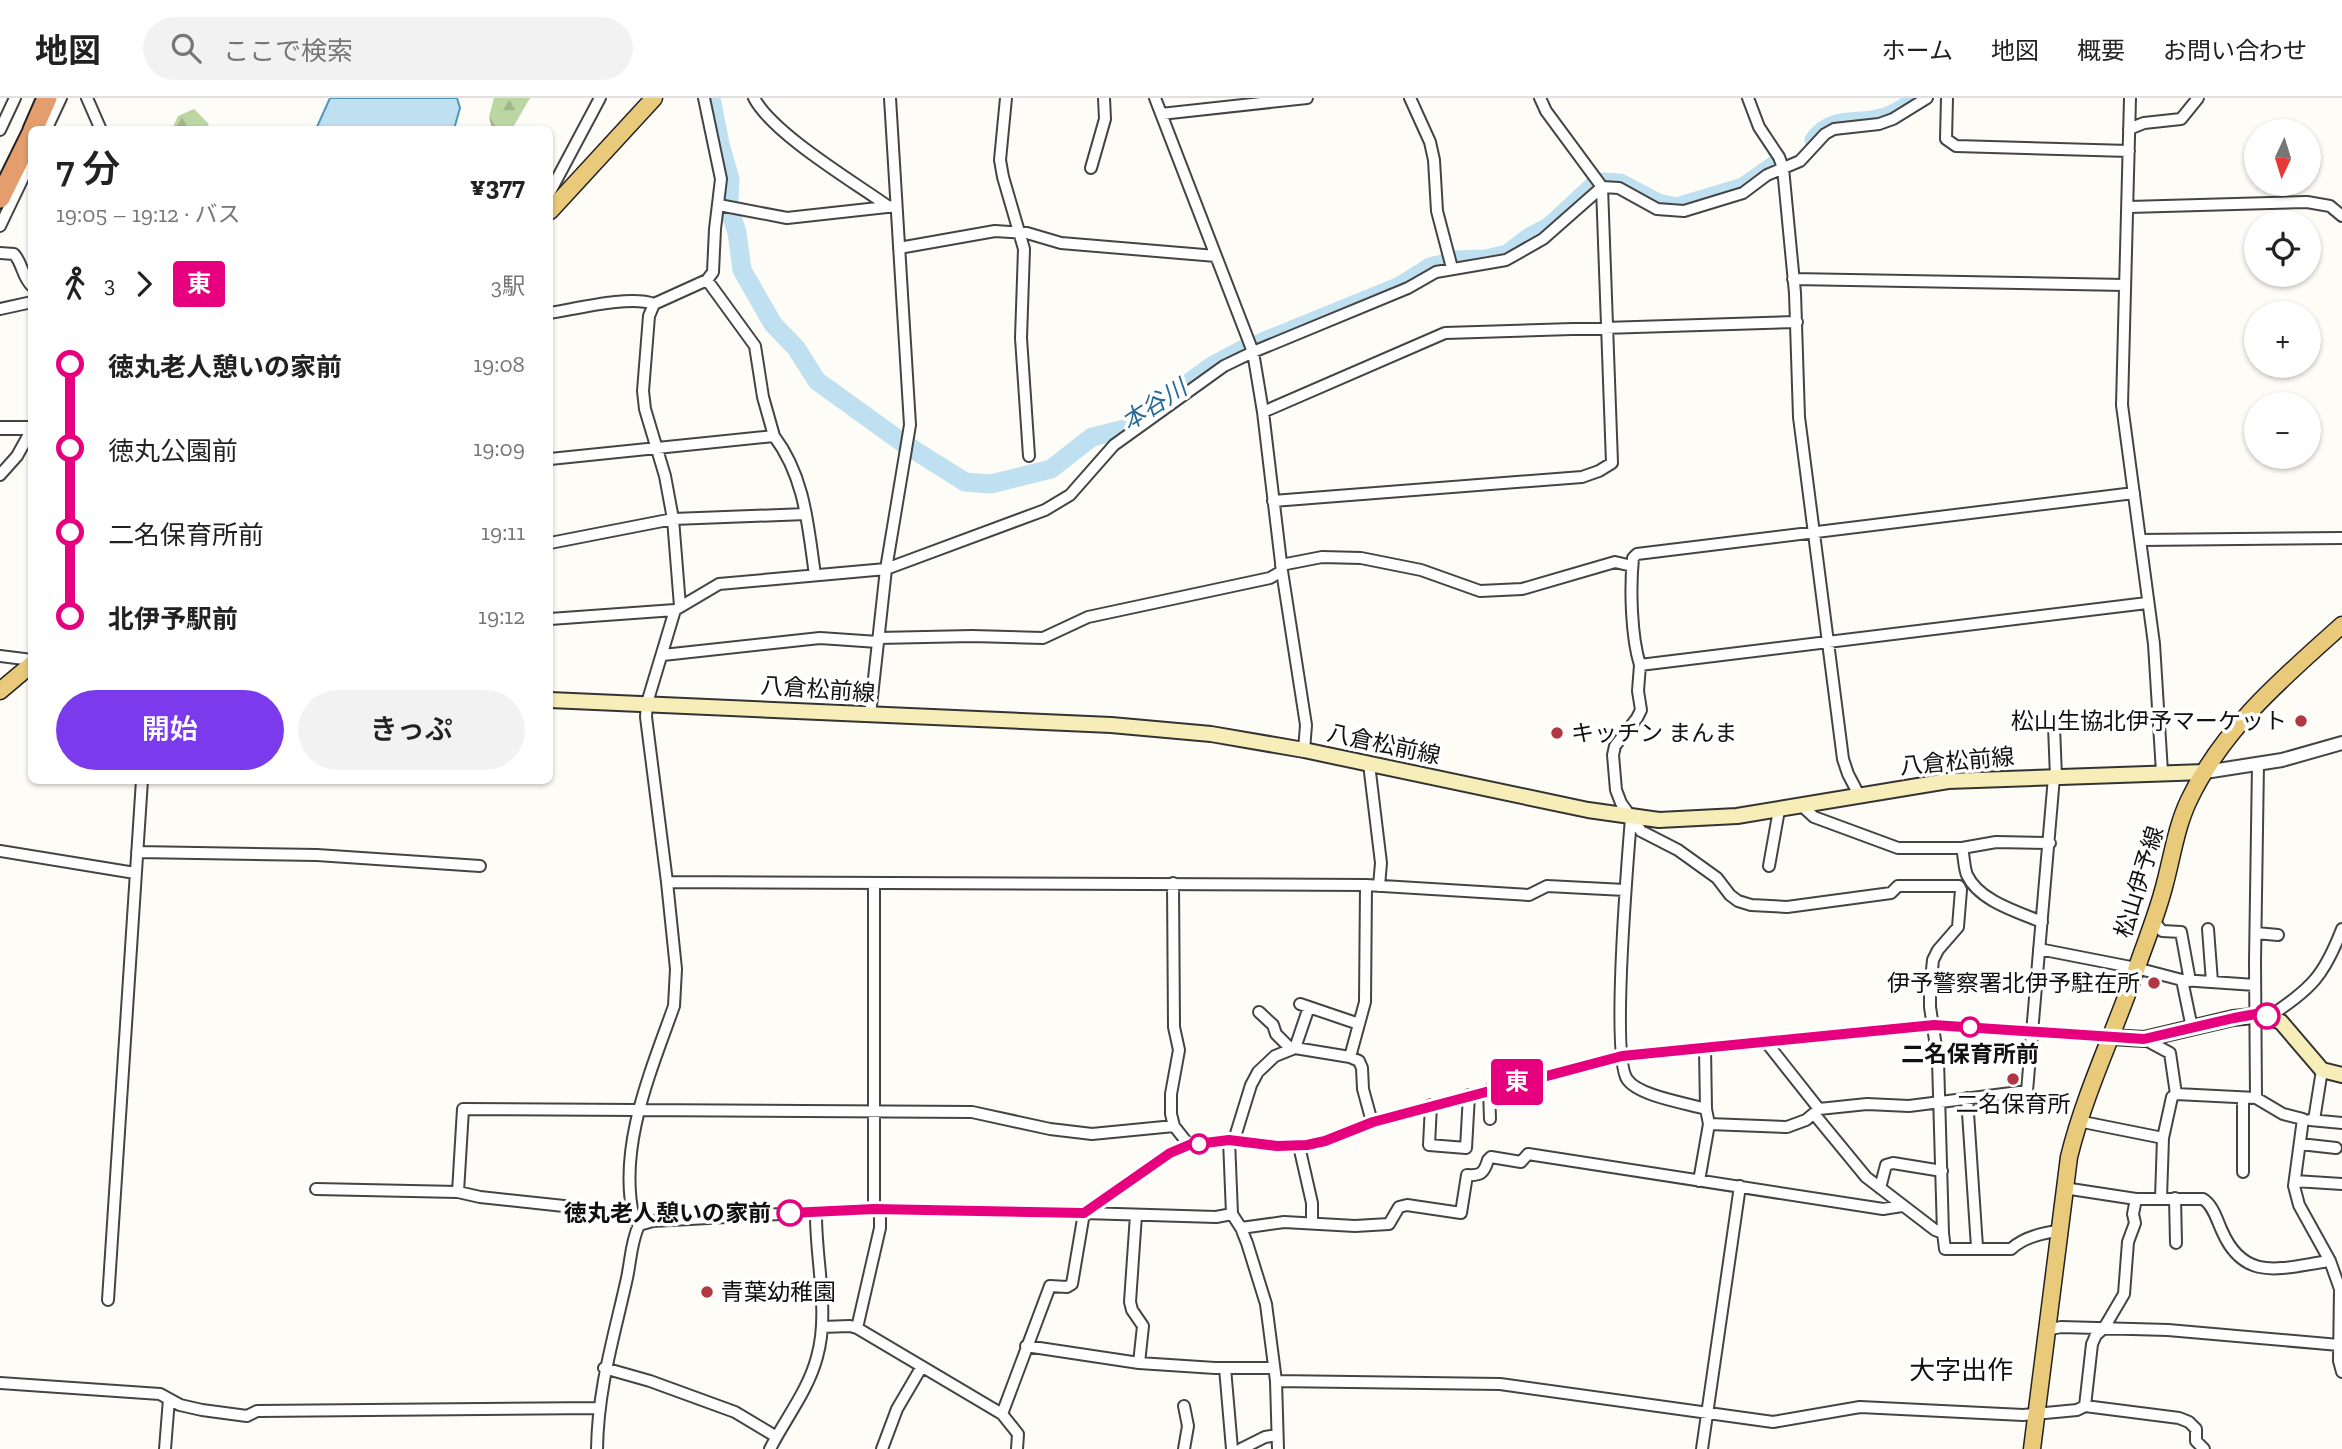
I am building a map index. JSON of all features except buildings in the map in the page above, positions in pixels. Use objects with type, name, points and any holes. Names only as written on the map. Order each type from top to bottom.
[{"type":"highway","points":[[35,126],[47,98]]},
{"type":"highway","points":[[3,202],[28,142]]},
{"type":"main road","points":[[553,208],[654,98]]},
{"type":"main road","name":"松山伊予線","points":[[2032,1449],[2064,1188],[2078,1121],[2151,925],[2188,801],[2233,732],[2269,690],[2342,625]]},
{"type":"main road","points":[[0,691],[28,666]]},
{"type":"main road","name":"八倉松前線","points":[[553,700],[1161,729],[1211,734],[1304,750],[1631,818],[1687,820],[1779,810],[1948,781],[2205,772]]},
{"type":"main road","points":[[2111,1037],[2144,1039],[2263,1016],[2281,1022],[2322,1070],[2342,1075]]},
{"type":"street","points":[[0,131],[15,98]]},
{"type":"street","points":[[48,126],[61,98]]},
{"type":"street","points":[[87,98],[99,126]]},
{"type":"street","points":[[553,186],[600,98]]},
{"type":"street","points":[[597,1449],[598,1408],[604,1368],[627,1276],[637,1222],[631,1199],[635,1128],[674,1006],[676,987],[667,882],[646,717],[647,703],[678,608],[673,519],[645,409],[643,391],[649,316],[654,304],[707,280],[713,272],[721,179],[704,98]]},
{"type":"street","points":[[754,98],[783,131],[893,206]]},
{"type":"street","points":[[870,715],[886,569],[910,425],[899,248],[893,206],[890,98]]},
{"type":"street","points":[[1006,98],[1000,160],[1024,248],[1021,338],[1030,456]]},
{"type":"street","points":[[1091,168],[1105,119],[1104,98]]},
{"type":"street","points":[[1155,98],[1253,352],[1263,412],[1281,568],[1306,725],[1304,750]]},
{"type":"street","points":[[1161,114],[1259,101],[1307,98]]},
{"type":"street","points":[[1410,98],[1430,142],[1434,160],[1437,211],[1452,268]]},
{"type":"street","points":[[1273,500],[1583,477],[1612,463],[1602,187],[1553,122],[1540,98]]},
{"type":"street","points":[[1748,98],[1759,127],[1779,157],[1783,168],[1797,321],[1799,417],[1843,759],[1859,795]]},
{"type":"street","points":[[553,619],[678,608],[719,584],[886,569],[1058,504],[1070,495],[1114,445],[1214,373],[1253,352],[1408,288],[1436,272],[1495,263],[1520,253],[1543,239],[1602,187],[1619,188],[1657,209],[1684,211],[1743,193],[1767,175],[1800,161],[1825,134],[1834,129],[1880,124],[1927,98]]},
{"type":"street","points":[[1947,98],[1946,139],[1956,146],[2129,151]]},
{"type":"street","points":[[2130,98],[2122,405],[2158,691],[2162,772]]},
{"type":"street","points":[[2129,129],[2144,123],[2181,119],[2198,98]]},
{"type":"street","points":[[0,226],[3,202],[28,165]]},
{"type":"street","points":[[2129,207],[2307,202],[2330,206],[2342,216]]},
{"type":"street","points":[[719,205],[788,218],[893,206]]},
{"type":"street","points":[[899,248],[995,231],[1018,232],[1061,243],[1216,256]]},
{"type":"street","points":[[0,253],[14,254],[20,261],[28,281]]},
{"type":"street","points":[[1793,279],[2125,285]]},
{"type":"street","points":[[707,280],[755,346],[763,397],[774,436],[793,467],[806,514],[815,575]]},
{"type":"street","points":[[553,313],[630,301],[654,304]]},
{"type":"street","points":[[0,309],[28,303]]},
{"type":"street","points":[[1263,412],[1445,334],[1797,321]]},
{"type":"street","points":[[0,428],[28,428]]},
{"type":"street","points":[[0,475],[17,456],[28,435]]},
{"type":"street","points":[[553,458],[774,436]]},
{"type":"street","points":[[1959,886],[1898,886],[1892,893],[1787,907],[1751,905],[1730,895],[1717,878],[1678,850],[1641,831],[1621,803],[1616,790],[1613,755],[1615,746],[1641,710],[1640,665],[1634,641],[1633,558],[1637,554],[2134,493]]},
{"type":"street","points":[[553,541],[673,519],[806,514]]},
{"type":"street","points":[[2140,540],[2342,538]]},
{"type":"street","points":[[663,655],[820,638],[1043,638],[1088,617],[1270,578],[1281,568],[1322,557],[1361,558],[1421,570],[1480,591],[1522,589],[1615,562],[1632,566]]},
{"type":"street","points":[[1640,665],[2147,603]]},
{"type":"street","points":[[0,656],[28,661]]},
{"type":"street","points":[[1709,1124],[1787,1128],[1817,1112],[1867,1104],[1909,1106],[2027,1091],[2055,777],[2054,726]]},
{"type":"street","points":[[2205,772],[2292,758],[2342,743]]},
{"type":"street","points":[[1369,764],[1381,863],[1379,886]]},
{"type":"street","points":[[2256,1098],[2263,1016],[2255,985],[2258,764]]},
{"type":"street","points":[[108,1300],[142,784]]},
{"type":"street","points":[[1802,806],[1814,817],[1898,848],[1962,848],[1996,842],[2050,842]]},
{"type":"street","points":[[1769,866],[1779,810]]},
{"type":"street","points":[[1631,818],[1625,890],[1620,1044],[1627,1080],[1661,1097],[1706,1108]]},
{"type":"street","points":[[1962,848],[1966,874],[1987,896],[2042,922]]},
{"type":"street","points":[[0,851],[135,873]]},
{"type":"street","points":[[136,852],[317,855],[480,866]]},
{"type":"street","points":[[1966,874],[1959,886],[1958,927],[1933,960],[1930,989],[1938,1060],[1945,1249],[2011,1248],[2016,1243],[2040,1233],[2059,1231]]},
{"type":"street","points":[[667,882],[1366,885],[1529,895],[1547,886],[1625,890]]},
{"type":"street","points":[[1173,883],[1174,1027],[1179,1050],[1171,1094],[1174,1126],[1189,1145]]},
{"type":"street","points":[[857,1328],[880,1228],[873,1111],[874,884]]},
{"type":"street","points":[[1350,1057],[1365,1002],[1366,885]]},
{"type":"street","points":[[2151,925],[2158,926],[2162,931],[2182,932],[2192,1028]]},
{"type":"street","points":[[2208,929],[2212,982]]},
{"type":"street","points":[[2263,1016],[2310,986],[2329,963],[2342,929]]},
{"type":"street","points":[[2256,933],[2278,934]]},
{"type":"street","points":[[2039,949],[2186,980],[2255,985]]},
{"type":"street","points":[[1293,1049],[1304,1005],[1359,1024]]},
{"type":"street","points":[[1259,1012],[1273,1025],[1276,1034],[1293,1049]]},
{"type":"street","points":[[1002,1414],[1050,1286],[1067,1287],[1072,1284],[1084,1213],[1170,1153],[1189,1145],[1231,1140],[1299,1146],[1325,1141],[1373,1122],[1431,1105],[1622,1056],[1934,1025],[2111,1037]]},
{"type":"street","points":[[2144,1039],[2170,1052],[2176,1094]]},
{"type":"street","points":[[1766,1042],[1866,1177],[1902,1206],[1943,1233]]},
{"type":"street","points":[[1699,1181],[1709,1124],[1706,1108],[1705,1048]]},
{"type":"street","points":[[1278,1449],[1276,1381],[1266,1304],[1241,1228],[1232,1214],[1231,1140],[1258,1072],[1275,1056],[1293,1049],[1350,1057],[1359,1061],[1363,1089],[1373,1122]]},
{"type":"street","points":[[2322,1070],[2300,1144],[2294,1181],[2299,1205],[2330,1261],[2340,1289],[2339,1361],[2342,1372]]},
{"type":"street","points":[[1489,1090],[1490,1119]]},
{"type":"street","points":[[2161,1198],[2163,1138],[2172,1097],[2176,1094],[2256,1098],[2283,1114],[2342,1123]]},
{"type":"street","points":[[1431,1105],[1429,1145],[1466,1148],[1469,1095]]},
{"type":"street","points":[[1967,1098],[1977,1247]]},
{"type":"street","points":[[2243,1098],[2243,1172]]},
{"type":"street","points":[[458,1192],[463,1109],[972,1112],[1050,1129],[1093,1134],[1174,1126]]},
{"type":"street","points":[[2078,1121],[2163,1138]]},
{"type":"street","points":[[2300,1144],[2336,1148]]},
{"type":"street","points":[[1299,1146],[1312,1203],[1312,1223]]},
{"type":"street","points":[[2230,1152],[2243,1151]]},
{"type":"street","points":[[1241,1228],[1284,1222],[1355,1226],[1389,1224],[1398,1207],[1407,1205],[1461,1213],[1467,1175],[1480,1175],[1485,1171],[1491,1157],[1521,1162],[1528,1154],[1884,1209],[1902,1206]]},
{"type":"street","points":[[1880,1188],[1886,1166],[1893,1163],[1900,1162],[1919,1169],[1942,1171]]},
{"type":"street","points":[[2294,1181],[2342,1184]]},
{"type":"street","points":[[1702,1449],[1740,1186]]},
{"type":"street","points":[[2064,1188],[2136,1199],[2203,1199],[2208,1202],[2235,1255],[2253,1267],[2269,1269],[2330,1261]]},
{"type":"street","points":[[316,1189],[458,1192],[564,1206],[637,1222],[877,1209],[1216,1217],[1232,1214]]},
{"type":"street","points":[[2175,1198],[2176,1243]]},
{"type":"street","points":[[2085,1405],[2092,1343],[2124,1294],[2136,1199]]},
{"type":"street","points":[[770,1449],[775,1436],[805,1388],[817,1360],[822,1327],[816,1211]]},
{"type":"street","points":[[1136,1215],[1130,1302],[1143,1326],[1139,1363]]},
{"type":"street","points":[[822,1327],[857,1328],[1002,1414],[1018,1434],[1017,1449]]},
{"type":"street","points":[[2046,1330],[2061,1327],[2168,1330],[2339,1345]]},
{"type":"street","points":[[1026,1346],[1139,1363],[1274,1368]]},
{"type":"street","points":[[604,1368],[650,1381],[735,1412],[775,1436]]},
{"type":"street","points":[[882,1449],[897,1409],[921,1368]]},
{"type":"street","points":[[1225,1368],[1232,1449]]},
{"type":"street","points":[[1276,1381],[1500,1384],[1773,1422],[1860,1407],[2022,1415],[2077,1410],[2085,1405],[2179,1418],[2196,1429],[2199,1441]]},
{"type":"street","points":[[0,1383],[160,1394],[180,1405],[195,1409],[247,1416],[257,1410],[598,1408]]},
{"type":"street","points":[[166,1449],[169,1399]]},
{"type":"street","points":[[1184,1406],[1188,1426],[1184,1449]]},
{"type":"street","points":[[1241,1449],[1265,1437],[1277,1435]]},
{"type":"green space","points":[[494,98],[530,98],[514,126],[491,126],[489,117]]},
{"type":"green space","points":[[194,109],[208,126],[173,126],[178,116]]},
{"type":"water","points":[[330,98],[457,98],[460,108],[455,126],[317,126]]},
{"type":"waterway","name":"本谷川","points":[[711,98],[730,179],[729,201]]},
{"type":"waterway","name":"本谷川","points":[[1814,140],[1827,128],[1842,123],[1882,118],[1913,101]]},
{"type":"waterway","name":"本谷川","points":[[1604,182],[1620,183],[1658,203],[1676,207],[1743,187],[1776,164]]},
{"type":"waterway","name":"本谷川","points":[[1456,260],[1486,259],[1507,254],[1550,226],[1593,186]]},
{"type":"waterway","name":"本谷川","points":[[730,212],[737,232],[742,270],[773,324],[796,348],[817,381],[903,443]]},
{"type":"waterway","name":"本谷川","points":[[1260,343],[1400,286],[1430,267],[1446,263]]},
{"type":"waterway","name":"本谷川","points":[[911,448],[965,482],[991,484],[1051,469],[1092,437],[1125,429],[1212,366],[1244,349]]},
{"type":"bus line","name":"東","points":[[790,1213],[874,1209],[1084,1213],[1170,1153],[1189,1145],[1229,1140],[1277,1146],[1307,1145],[1431,1105],[1622,1056],[1934,1025],[2144,1039],[2234,1018],[2256,1014],[2267,1016]]},
{"type":"place","name":"松山生協北伊予マーケット","points":[[2301,721]]},
{"type":"place","name":"キッチン まんま","points":[[1557,733]]},
{"type":"place","name":"伊予警察署北伊予駐在所","points":[[2154,983]]},
{"type":"place","name":"二名保育所前","points":[[1970,1027]]},
{"type":"place","name":"二名保育所","points":[[2013,1079]]},
{"type":"place","name":"徳丸老人憩いの家前","points":[[790,1213]]},
{"type":"place","name":"青葉幼稚園","points":[[707,1292]]},
{"type":"district","name":"大字出作","points":[[1961,1370]]}]
